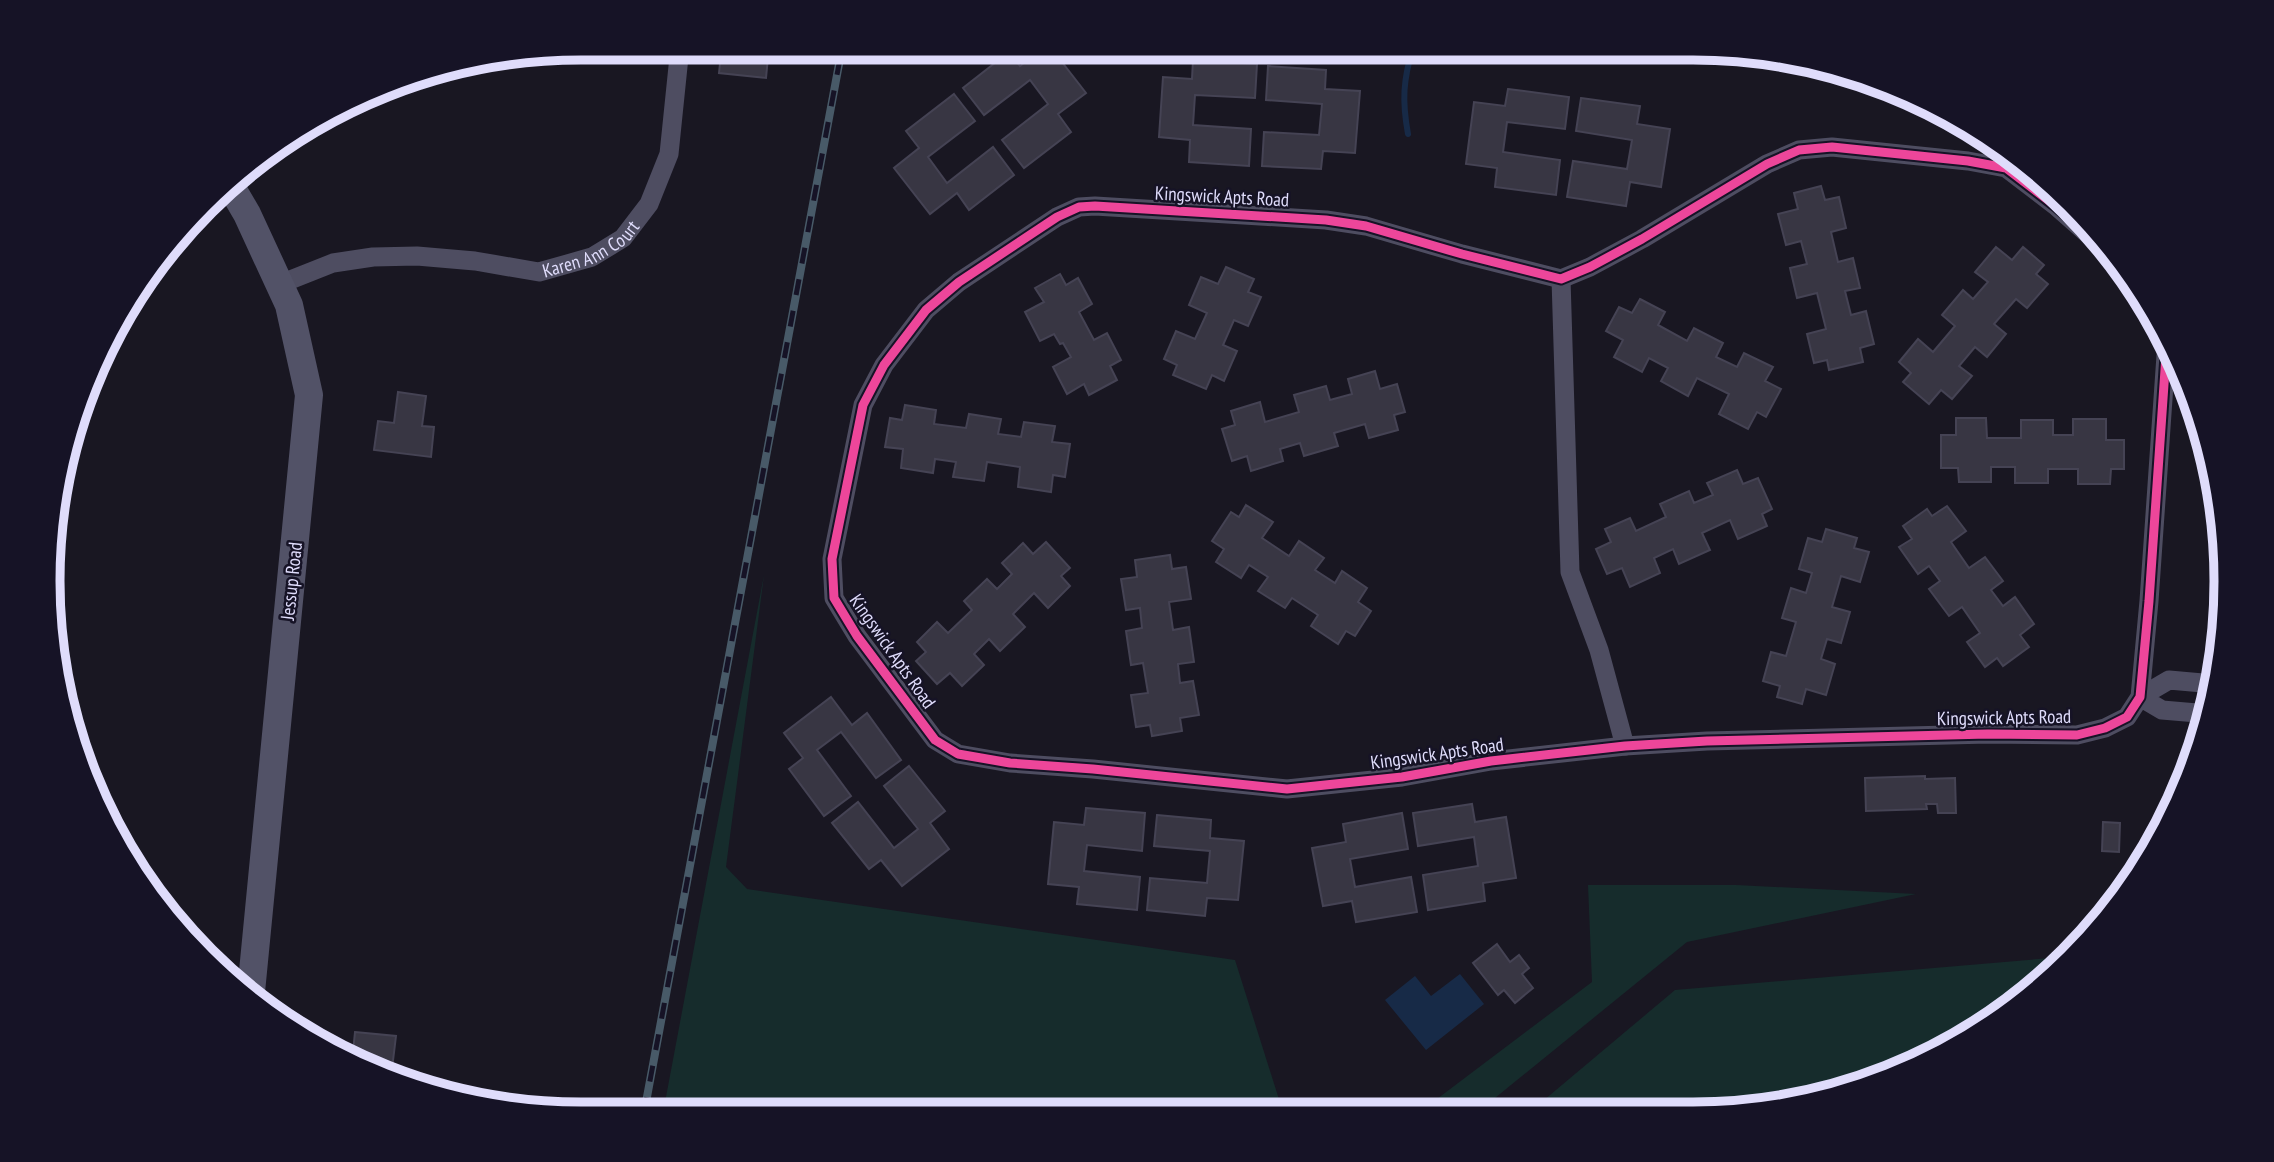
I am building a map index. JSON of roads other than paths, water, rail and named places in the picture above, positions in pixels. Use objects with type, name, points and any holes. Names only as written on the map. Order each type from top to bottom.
[{"type":"street","name":"Karen Ann Court","points":[[280,284],[333,262],[373,257],[475,261],[540,272],[592,257],[623,238],[649,204],[669,154],[679,60]]},
{"type":"street","points":[[1625,746],[1599,650],[1570,572],[1561,279],[1642,239],[1767,164],[1799,150],[1832,147],[1968,161],[2006,169],[2055,205]]},
{"type":"street","name":"Jessup Road","points":[[234,192],[289,304],[309,395],[252,985]]},
{"type":"street","name":"Kingswick Apts Road","points":[[1561,279],[1366,226],[1326,220],[1095,206],[1079,208],[1057,217],[959,282],[926,310],[884,366],[863,405],[832,559],[834,597],[857,636],[935,740],[958,754],[1010,763],[1287,789],[1402,777],[1491,761],[1625,746],[1707,741],[2077,734],[2105,728],[2127,716],[2140,697],[2169,680],[2204,683]]},
{"type":"street","points":[[2166,360],[2150,601],[2140,697],[2162,710],[2198,713]]},
{"type":"water","points":[[1460,974],[1484,1004],[1426,1050],[1385,1000],[1415,976],[1431,996]]},
{"type":"waterway","points":[[1408,134],[1404,91],[1410,60]]},
{"type":"railway","points":[[646,1102],[840,60]]}]
